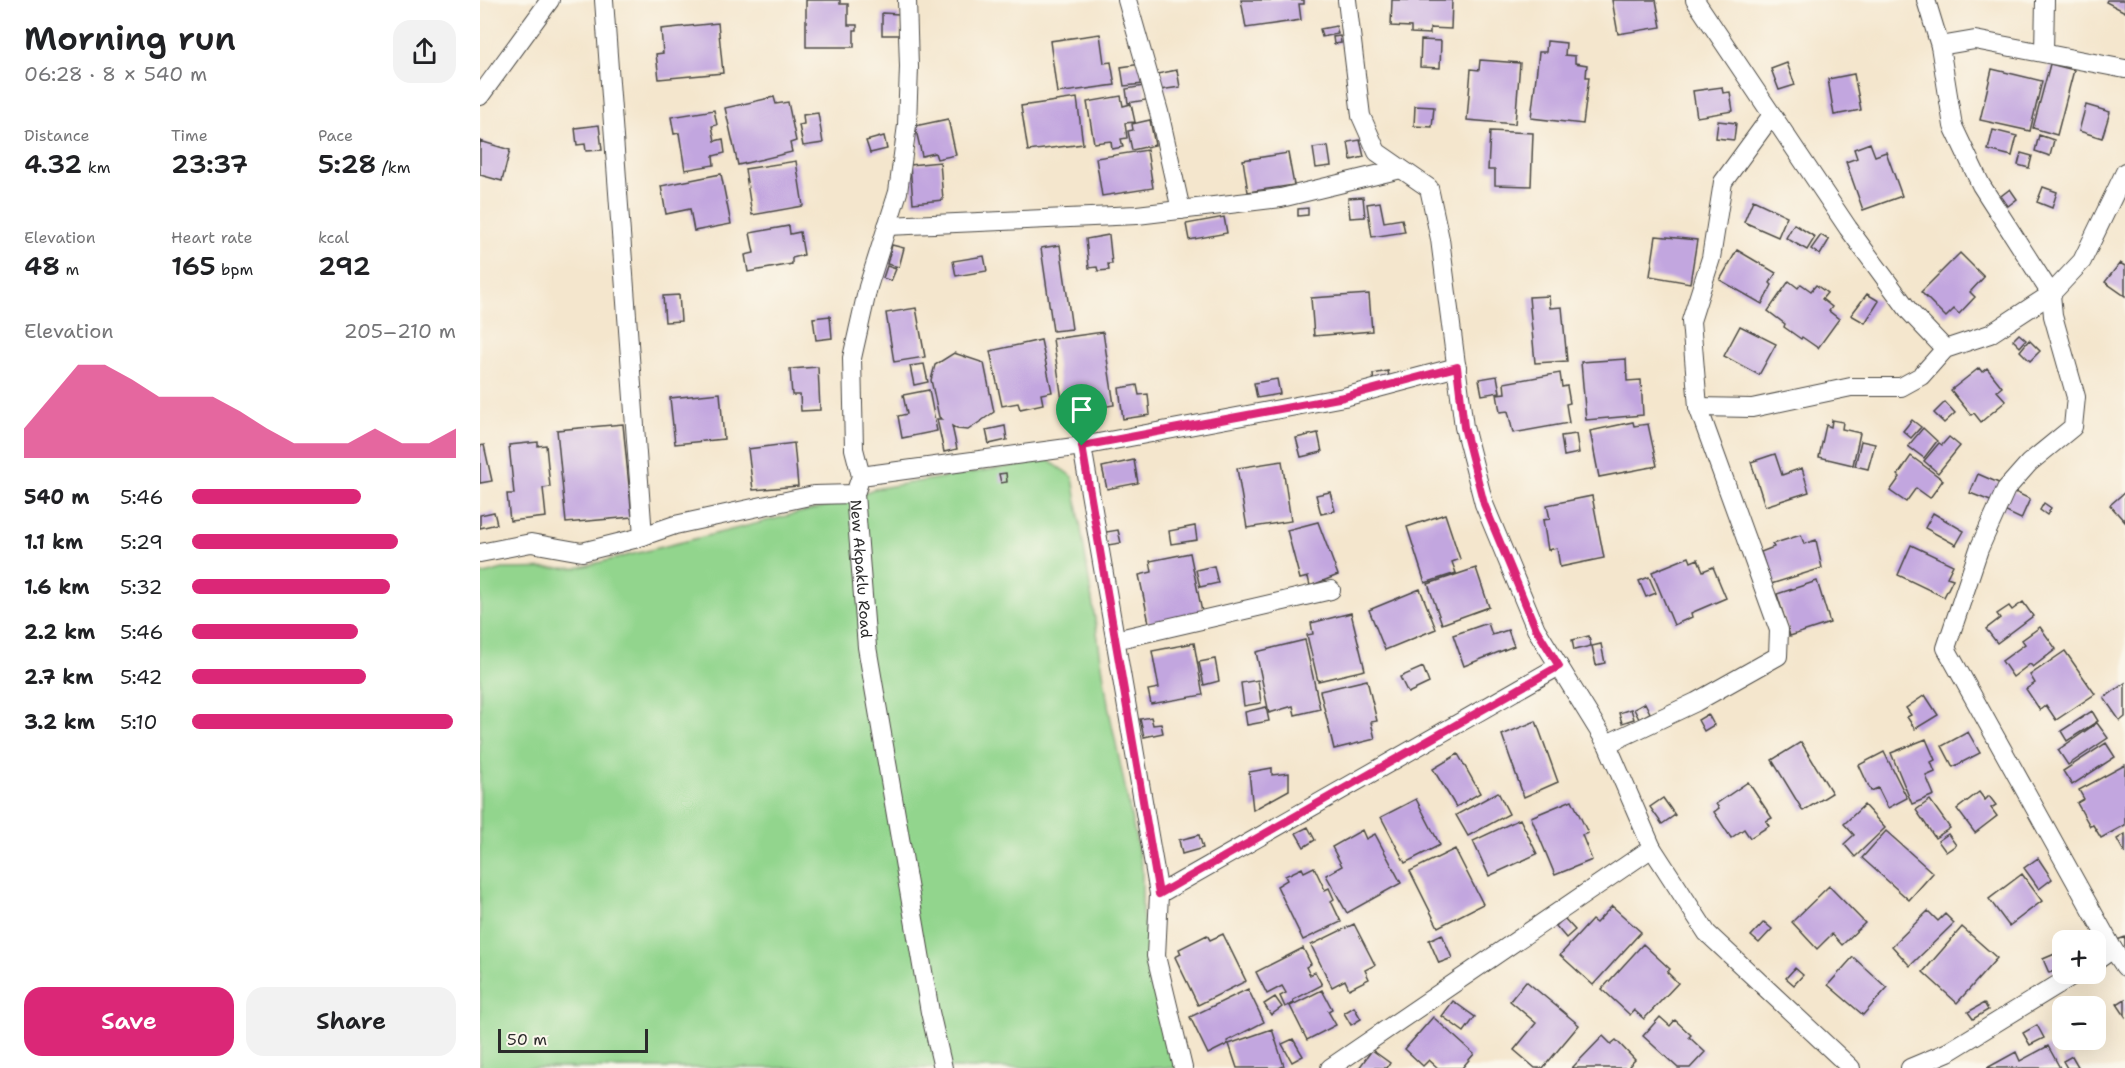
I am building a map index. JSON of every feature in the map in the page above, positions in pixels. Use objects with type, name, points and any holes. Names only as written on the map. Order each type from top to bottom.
[{"type":"street","points":[[482,90],[550,0]]},
{"type":"street","points":[[604,0],[643,536]]},
{"type":"street","points":[[907,0],[909,67],[907,124],[898,192],[868,287],[852,358],[854,449],[861,476],[1082,446],[1344,397],[1457,367]]},
{"type":"street","points":[[1127,0],[1159,112],[1181,210]]},
{"type":"street","points":[[1347,0],[1361,116],[1377,152],[1430,188],[1440,239],[1464,427],[1484,504],[1536,629],[1607,744],[1652,848],[1707,933],[1851,1068]]},
{"type":"street","points":[[1695,0],[1848,228],[1909,312],[1945,349]]},
{"type":"street","points":[[1926,0],[1940,46],[1953,126],[1981,185],[2051,294],[2053,316],[2076,397],[2073,427],[2029,463],[2006,489],[1979,549],[1946,648],[2113,950],[2125,967]]},
{"type":"street","points":[[2044,52],[2045,0]]},
{"type":"street","points":[[1940,46],[1975,40],[2125,69]]},
{"type":"street","points":[[1607,744],[1696,702],[1778,656],[1779,630],[1698,406],[1691,321],[1712,258],[1723,182],[1772,115]]},
{"type":"street","points":[[887,225],[1137,215],[1281,198],[1401,169]]},
{"type":"street","points":[[1698,406],[1752,408],[1851,387],[1901,387],[1921,376],[1945,349],[1990,334],[2051,294],[2082,261],[2125,172]]},
{"type":"street","points":[[1082,446],[1159,894],[1156,956],[1183,1068]]},
{"type":"street","name":"New Akpaklu Road","points":[[861,476],[855,494],[867,647],[930,1012],[943,1068]]},
{"type":"street","points":[[480,552],[531,543],[582,552],[675,525],[814,495],[855,494]]},
{"type":"street","points":[[1115,640],[1331,590]]},
{"type":"street","points":[[1159,894],[1559,666]]},
{"type":"street","points":[[1330,1068],[1652,848]]},
{"type":"street","points":[[2106,955],[2113,950]]},
{"type":"street","points":[[1910,1068],[1952,1060],[2060,984]]},
{"type":"green space","points":[[1048,460],[1073,477],[1109,710],[1142,869],[1142,914],[1177,1068],[480,1068],[480,575],[503,569],[577,568],[827,506],[874,489]]},
{"type":"building","points":[[806,0],[840,0],[840,4],[848,4],[848,25],[857,25],[857,30],[854,30],[854,47],[806,47]]},
{"type":"building","points":[[1241,0],[1304,0],[1304,4],[1299,4],[1301,20],[1246,28]]},
{"type":"building","points":[[1392,0],[1452,0],[1451,29],[1430,28],[1430,34],[1411,33],[1411,27],[1391,26]]},
{"type":"building","points":[[1612,0],[1656,0],[1661,27],[1618,34]]},
{"type":"building","points":[[2107,0],[2125,0],[2125,12],[2106,2]]},
{"type":"building","points":[[882,13],[899,14],[899,35],[882,35]]},
{"type":"building","points":[[718,23],[723,73],[659,79],[656,54],[663,53],[661,29]]},
{"type":"building","points":[[1336,26],[1338,34],[1322,37],[1320,29]]},
{"type":"building","points":[[1100,34],[1104,63],[1111,62],[1115,85],[1057,93],[1050,41]]},
{"type":"building","points":[[1340,36],[1341,43],[1334,44],[1333,37]]},
{"type":"building","points":[[1421,40],[1441,41],[1440,68],[1420,67]]},
{"type":"building","points":[[1547,41],[1566,43],[1565,55],[1575,56],[1575,63],[1587,65],[1586,77],[1589,77],[1583,124],[1531,118],[1539,52],[1546,52]]},
{"type":"building","points":[[1480,60],[1520,63],[1515,124],[1467,120],[1471,69],[1479,70]]},
{"type":"building","points":[[1787,63],[1795,85],[1779,90],[1771,69]]},
{"type":"building","points":[[1141,64],[1144,84],[1124,86],[1121,67]]},
{"type":"building","points":[[2050,64],[2074,70],[2057,135],[2033,128]]},
{"type":"building","points":[[1992,69],[2042,81],[2030,131],[1980,120]]},
{"type":"building","points":[[1177,70],[1180,87],[1160,90],[1157,74]]},
{"type":"building","points":[[1854,74],[1861,110],[1834,115],[1828,79]]},
{"type":"building","points":[[1144,86],[1146,100],[1128,103],[1126,89]]},
{"type":"building","points":[[1722,87],[1723,93],[1730,92],[1733,111],[1697,117],[1693,91]]},
{"type":"building","points":[[1121,96],[1123,106],[1131,104],[1135,122],[1125,123],[1127,138],[1121,139],[1123,147],[1112,149],[1111,141],[1094,143],[1087,102]]},
{"type":"building","points":[[774,97],[776,104],[788,102],[796,141],[790,143],[792,152],[738,165],[725,108]]},
{"type":"building","points":[[1077,98],[1083,144],[1028,151],[1021,106]]},
{"type":"building","points":[[2086,105],[2110,112],[2102,138],[2079,131]]},
{"type":"building","points":[[1415,106],[1434,107],[1432,127],[1414,126]]},
{"type":"building","points":[[714,110],[717,125],[712,126],[715,141],[723,139],[725,153],[713,156],[714,165],[685,170],[679,133],[674,134],[671,117]]},
{"type":"building","points":[[818,113],[823,143],[803,146],[799,125],[804,124],[803,115]]},
{"type":"building","points":[[948,119],[956,155],[937,159],[935,153],[922,156],[915,126]]},
{"type":"building","points":[[1150,120],[1155,145],[1132,150],[1128,131],[1133,130],[1132,124]]},
{"type":"building","points":[[1718,121],[1736,123],[1734,140],[1716,138]]},
{"type":"building","points":[[599,125],[602,150],[586,151],[585,144],[577,145],[575,128]]},
{"type":"building","points":[[1993,130],[2017,136],[2012,156],[1988,150]]},
{"type":"building","points":[[1490,131],[1533,133],[1531,186],[1495,185],[1495,170],[1488,170]]},
{"type":"building","points":[[2039,135],[2054,140],[2050,156],[2035,151]]},
{"type":"building","points":[[884,136],[887,149],[870,153],[866,141]]},
{"type":"building","points":[[1360,140],[1364,157],[1351,160],[1348,142]]},
{"type":"building","points":[[480,141],[510,150],[502,181],[480,175]]},
{"type":"building","points":[[1870,143],[1875,156],[1886,152],[1902,196],[1863,210],[1846,162],[1857,158],[1854,149]]},
{"type":"building","points":[[1328,146],[1331,166],[1316,168],[1313,148]]},
{"type":"building","points":[[1147,150],[1153,188],[1102,196],[1096,158]]},
{"type":"building","points":[[1288,153],[1294,185],[1248,192],[1243,160]]},
{"type":"building","points":[[2021,153],[2032,156],[2029,168],[2018,165]]},
{"type":"building","points":[[796,161],[803,206],[752,215],[745,169]]},
{"type":"building","points":[[940,162],[943,200],[913,203],[910,165]]},
{"type":"building","points":[[721,174],[731,224],[694,231],[690,209],[666,214],[661,186]]},
{"type":"building","points":[[2043,187],[2057,192],[2052,208],[2037,202]]},
{"type":"building","points":[[2010,189],[2017,199],[2008,206],[2001,196]]},
{"type":"building","points":[[1363,197],[1365,217],[1350,218],[1348,198]]},
{"type":"building","points":[[1753,200],[1787,216],[1778,237],[1744,222]]},
{"type":"building","points":[[1380,202],[1384,222],[1402,219],[1405,232],[1372,237],[1367,204]]},
{"type":"building","points":[[1308,208],[1308,215],[1298,216],[1298,209]]},
{"type":"building","points":[[1224,217],[1227,233],[1189,240],[1186,224]]},
{"type":"building","points":[[1794,224],[1815,237],[1807,250],[1786,238]]},
{"type":"building","points":[[789,226],[790,234],[800,232],[804,255],[792,258],[792,264],[748,272],[745,255],[754,253],[750,233]]},
{"type":"building","points":[[1109,235],[1112,264],[1108,264],[1109,270],[1098,271],[1097,267],[1089,268],[1086,239]]},
{"type":"building","points":[[1821,235],[1829,240],[1820,255],[1811,249]]},
{"type":"building","points":[[1656,236],[1697,240],[1690,283],[1650,276]]},
{"type":"building","points":[[892,245],[904,248],[899,267],[887,264]]},
{"type":"building","points":[[1060,245],[1072,329],[1053,331],[1041,248]]},
{"type":"building","points":[[1737,250],[1776,273],[1762,304],[1720,280]]},
{"type":"building","points":[[1960,253],[1984,277],[1970,292],[1975,297],[1959,314],[1954,309],[1946,317],[1921,292]]},
{"type":"building","points":[[984,256],[987,271],[956,276],[953,261]]},
{"type":"building","points":[[2120,263],[2125,266],[2125,296],[2105,282]]},
{"type":"building","points":[[887,266],[896,269],[891,281],[883,278]]},
{"type":"building","points":[[1789,281],[1798,288],[1801,284],[1811,291],[1816,285],[1827,293],[1822,299],[1832,307],[1829,311],[1839,319],[1818,348],[1784,327],[1785,324],[1768,311]]},
{"type":"building","points":[[1369,294],[1372,331],[1314,336],[1311,298]]},
{"type":"building","points":[[1867,294],[1879,301],[1865,323],[1851,315]]},
{"type":"building","points":[[679,295],[681,321],[665,322],[663,296]]},
{"type":"building","points":[[1549,296],[1550,308],[1562,307],[1567,361],[1535,363],[1529,297]]},
{"type":"building","points":[[916,308],[925,357],[894,362],[886,313]]},
{"type":"building","points":[[830,316],[832,338],[816,340],[813,318]]},
{"type":"building","points":[[1740,326],[1776,344],[1759,375],[1724,356]]},
{"type":"building","points":[[1103,332],[1114,405],[1078,411],[1076,398],[1062,400],[1053,339]]},
{"type":"building","points":[[2019,334],[2026,340],[2020,347],[2013,340]]},
{"type":"building","points":[[1041,340],[1052,392],[1041,394],[1043,404],[1020,409],[1018,403],[1002,406],[990,351]]},
{"type":"building","points":[[2029,340],[2040,351],[2030,361],[2020,351]]},
{"type":"building","points":[[954,353],[984,363],[994,412],[968,430],[952,426],[957,449],[944,452],[937,419],[942,419],[939,417],[931,380],[935,365]]},
{"type":"building","points":[[1626,359],[1627,381],[1641,380],[1643,415],[1586,420],[1581,362]]},
{"type":"building","points":[[924,364],[928,382],[914,385],[910,366]]},
{"type":"building","points":[[818,367],[820,410],[801,411],[800,395],[792,395],[790,369]]},
{"type":"building","points":[[1979,368],[1982,372],[1987,368],[2002,387],[1997,391],[2006,401],[1981,422],[1974,413],[1971,415],[1951,390]]},
{"type":"building","points":[[1388,371],[1390,382],[1374,385],[1373,374]]},
{"type":"building","points":[[1560,373],[1562,387],[1567,386],[1570,403],[1566,404],[1569,423],[1513,433],[1508,411],[1500,412],[1497,394],[1505,393],[1504,383]]},
{"type":"building","points":[[1497,376],[1500,392],[1482,395],[1479,379]]},
{"type":"building","points":[[1277,379],[1280,394],[1257,398],[1254,383]]},
{"type":"building","points":[[1137,385],[1139,395],[1148,394],[1150,415],[1123,419],[1119,388]]},
{"type":"building","points":[[929,390],[937,431],[902,438],[898,416],[907,414],[903,395]]},
{"type":"building","points":[[720,393],[724,439],[675,444],[670,398]]},
{"type":"building","points":[[1945,402],[1955,413],[1944,423],[1934,413]]},
{"type":"building","points":[[1832,420],[1843,422],[1842,429],[1860,433],[1853,465],[1819,457],[1826,425],[1831,427]]},
{"type":"building","points":[[1912,420],[1921,427],[1911,438],[1903,431]]},
{"type":"building","points":[[1633,422],[1634,426],[1648,424],[1657,466],[1599,477],[1590,431]]},
{"type":"building","points":[[623,424],[632,517],[566,523],[557,430]]},
{"type":"building","points":[[1005,426],[1007,440],[989,444],[986,430]]},
{"type":"building","points":[[1923,428],[1937,441],[1924,458],[1908,446]]},
{"type":"building","points":[[1318,433],[1322,452],[1301,457],[1296,438]]},
{"type":"building","points":[[1576,434],[1579,453],[1564,456],[1561,436]]},
{"type":"building","points":[[1949,437],[1960,446],[1938,473],[1924,461],[1939,443],[1942,445]]},
{"type":"building","points":[[1861,441],[1875,444],[1868,469],[1855,466]]},
{"type":"building","points":[[538,442],[538,446],[546,445],[550,487],[543,488],[546,517],[510,521],[507,494],[514,494],[509,445]]},
{"type":"building","points":[[794,443],[798,486],[753,490],[748,449]]},
{"type":"building","points":[[484,445],[492,481],[480,483],[480,446]]},
{"type":"building","points":[[1775,454],[1782,475],[1802,468],[1809,492],[1765,506],[1751,462]]},
{"type":"building","points":[[1911,456],[1943,480],[1930,498],[1916,488],[1906,502],[1890,491]]},
{"type":"building","points":[[1134,460],[1138,483],[1107,489],[1102,467]]},
{"type":"building","points":[[1282,461],[1291,521],[1247,528],[1237,468]]},
{"type":"building","points":[[1006,473],[1007,482],[1001,483],[999,474]]},
{"type":"building","points":[[1978,474],[2001,484],[1993,502],[1970,493]]},
{"type":"building","points":[[2011,490],[2030,499],[2021,519],[2002,510]]},
{"type":"building","points":[[1330,492],[1335,511],[1321,514],[1316,495]]},
{"type":"building","points":[[2125,492],[2125,522],[2110,505]]},
{"type":"building","points":[[1592,496],[1604,558],[1560,567],[1557,548],[1548,550],[1543,520],[1550,519],[1547,505]]},
{"type":"building","points":[[2044,503],[2051,508],[2047,515],[2040,510]]},
{"type":"building","points":[[494,512],[497,524],[480,528],[480,515]]},
{"type":"building","points":[[1933,513],[1964,531],[1956,545],[1925,528]]},
{"type":"building","points":[[1445,514],[1460,559],[1452,562],[1456,573],[1425,583],[1407,527]]},
{"type":"building","points":[[1318,522],[1338,575],[1310,586],[1308,577],[1300,579],[1287,530]]},
{"type":"building","points":[[1195,526],[1197,540],[1171,544],[1169,531]]},
{"type":"building","points":[[1118,530],[1121,543],[1108,545],[1106,532]]},
{"type":"building","points":[[1801,535],[1804,544],[1816,540],[1822,568],[1771,584],[1761,552],[1774,547],[1772,544]]},
{"type":"building","points":[[1911,545],[1953,565],[1947,577],[1953,579],[1944,597],[1898,575]]},
{"type":"building","points":[[1190,553],[1202,612],[1149,623],[1139,575],[1152,572],[1150,561]]},
{"type":"building","points":[[1689,557],[1691,562],[1698,559],[1703,571],[1713,567],[1726,598],[1691,613],[1692,617],[1674,625],[1652,572]]},
{"type":"building","points":[[1214,566],[1218,583],[1200,587],[1196,570]]},
{"type":"building","points":[[1476,568],[1489,607],[1442,624],[1428,584]]},
{"type":"building","points":[[1649,577],[1656,593],[1646,597],[1639,581]]},
{"type":"building","points":[[1817,581],[1830,623],[1790,636],[1777,594]]},
{"type":"building","points":[[1420,589],[1436,629],[1385,650],[1369,610]]},
{"type":"building","points":[[2023,602],[2033,616],[1997,643],[1986,629],[2000,618],[1997,614],[2009,606],[2012,610]]},
{"type":"building","points":[[1351,613],[1365,670],[1318,681],[1307,635],[1313,634],[1311,623]]},
{"type":"building","points":[[1488,623],[1492,635],[1508,630],[1514,646],[1464,666],[1453,635]]},
{"type":"building","points":[[2040,627],[2056,649],[2033,667],[2030,664],[2013,677],[2002,661],[2025,644],[2022,640]]},
{"type":"building","points":[[1589,636],[1591,646],[1574,650],[1572,640]]},
{"type":"building","points":[[1305,640],[1320,709],[1295,715],[1293,706],[1269,713],[1256,652]]},
{"type":"building","points":[[1194,643],[1203,695],[1151,704],[1148,690],[1159,688],[1152,651]]},
{"type":"building","points":[[1601,644],[1605,663],[1596,665],[1592,646]]},
{"type":"building","points":[[2065,651],[2095,694],[2056,720],[2046,705],[2040,710],[2026,689],[2035,683],[2030,675]]},
{"type":"building","points":[[1215,659],[1219,681],[1204,685],[1199,662]]},
{"type":"building","points":[[1423,667],[1429,683],[1408,693],[1400,677]]},
{"type":"building","points":[[1258,680],[1261,703],[1244,706],[1241,683]]},
{"type":"building","points":[[1367,680],[1377,721],[1371,722],[1375,739],[1334,749],[1320,691]]},
{"type":"building","points":[[2125,683],[2125,717],[2120,721],[2104,698]]},
{"type":"building","points":[[1925,695],[1938,715],[1915,729],[1907,717],[1911,715],[1906,708]]},
{"type":"building","points":[[1645,703],[1650,713],[1639,719],[1634,709]]},
{"type":"building","points":[[1266,707],[1269,721],[1247,725],[1245,712]]},
{"type":"building","points":[[1631,709],[1634,719],[1622,723],[1619,713]]},
{"type":"building","points":[[2092,711],[2098,721],[2067,741],[2061,731]]},
{"type":"building","points":[[1708,714],[1714,725],[1704,731],[1698,720]]},
{"type":"building","points":[[1151,717],[1153,725],[1161,724],[1163,733],[1144,737],[1140,719]]},
{"type":"building","points":[[1536,721],[1558,782],[1524,797],[1502,735]]},
{"type":"building","points":[[2097,723],[2108,738],[2068,765],[2058,750]]},
{"type":"building","points":[[1968,732],[1980,753],[1953,767],[1942,746]]},
{"type":"building","points":[[1926,739],[1935,760],[1931,762],[1935,772],[1926,776],[1934,795],[1912,804],[1891,753]]},
{"type":"building","points":[[1801,742],[1832,793],[1803,811],[1772,760]]},
{"type":"building","points":[[2106,743],[2115,757],[2072,785],[2063,771]]},
{"type":"building","points":[[1884,752],[1907,798],[1888,808],[1878,788],[1871,791],[1859,765]]},
{"type":"building","points":[[1458,754],[1480,793],[1456,807],[1433,769]]},
{"type":"building","points":[[2125,765],[2125,825],[2101,838],[2093,825],[2090,826],[2077,803],[2084,799],[2079,790]]},
{"type":"building","points":[[1272,768],[1272,775],[1289,773],[1289,790],[1253,810],[1249,772]]},
{"type":"building","points":[[1748,782],[1772,818],[1766,821],[1769,826],[1750,838],[1744,829],[1731,838],[1714,812],[1719,808],[1716,804]]},
{"type":"building","points":[[1498,792],[1509,814],[1468,836],[1456,815]]},
{"type":"building","points":[[1979,792],[1985,800],[1989,796],[1996,805],[1991,808],[1997,816],[1975,833],[1957,809]]},
{"type":"building","points":[[1663,798],[1675,815],[1662,824],[1650,807]]},
{"type":"building","points":[[1416,799],[1440,845],[1405,863],[1381,817]]},
{"type":"building","points":[[1572,800],[1588,833],[1582,835],[1592,860],[1555,875],[1531,817]]},
{"type":"building","points":[[1930,800],[1950,828],[1935,838],[1916,810]]},
{"type":"building","points":[[1864,805],[1885,828],[1855,857],[1844,844],[1854,835],[1844,824]]},
{"type":"building","points":[[1520,819],[1537,854],[1489,876],[1473,841]]},
{"type":"building","points":[[1308,827],[1315,840],[1304,847],[1296,833]]},
{"type":"building","points":[[1362,830],[1366,839],[1375,834],[1401,883],[1347,913],[1326,875],[1342,866],[1332,847]]},
{"type":"building","points":[[1886,831],[1933,873],[1909,900],[1862,858]]},
{"type":"building","points":[[1948,834],[1956,845],[1946,852],[1938,841]]},
{"type":"building","points":[[2125,834],[2125,854],[2117,839]]},
{"type":"building","points":[[1199,835],[1203,848],[1182,854],[1179,840]]},
{"type":"building","points":[[1455,849],[1483,904],[1438,927],[1410,871]]},
{"type":"building","points":[[2038,858],[2052,879],[2039,889],[2024,868]]},
{"type":"building","points":[[1314,867],[1325,890],[1329,888],[1334,899],[1331,901],[1341,922],[1303,940],[1277,886],[1287,880],[1285,876],[1302,868],[1304,872]]},
{"type":"building","points":[[2022,874],[2042,901],[2009,926],[1989,899]]},
{"type":"building","points":[[1829,886],[1865,923],[1842,945],[1832,934],[1817,949],[1792,922]]},
{"type":"building","points":[[1612,906],[1641,932],[1593,985],[1560,955],[1592,920],[1596,923]]},
{"type":"building","points":[[1928,911],[1938,921],[1945,914],[1954,923],[1910,966],[1892,946]]},
{"type":"building","points":[[1564,918],[1575,930],[1566,938],[1556,926]]},
{"type":"building","points":[[1764,922],[1772,929],[1759,943],[1751,936]]},
{"type":"building","points":[[1354,924],[1375,965],[1365,970],[1369,979],[1349,989],[1345,980],[1332,987],[1311,945]]},
{"type":"building","points":[[1962,927],[1997,958],[1957,1003],[1923,972]]},
{"type":"building","points":[[1223,934],[1246,981],[1198,1005],[1175,957],[1181,954],[1179,949],[1207,935],[1210,940]]},
{"type":"building","points":[[1442,934],[1452,958],[1439,963],[1429,940]]},
{"type":"building","points":[[2125,937],[2125,947],[2121,949],[2117,940]]},
{"type":"building","points":[[1643,944],[1670,969],[1667,972],[1678,983],[1644,1019],[1634,1010],[1630,1015],[1602,989]]},
{"type":"building","points":[[1303,948],[1311,964],[1306,967],[1310,975],[1315,972],[1322,985],[1293,1000],[1294,1003],[1285,1007],[1280,996],[1286,993],[1282,986],[1267,994],[1256,972]]},
{"type":"building","points":[[2052,955],[2052,972],[2049,973],[2043,959]]},
{"type":"building","points":[[1853,957],[1887,988],[1863,1015],[1828,985]]},
{"type":"building","points":[[1795,968],[1803,975],[1794,985],[1786,978]]},
{"type":"building","points":[[1526,981],[1579,1025],[1543,1068],[1535,1068],[1514,1050],[1536,1023],[1510,1001]]},
{"type":"building","points":[[1248,989],[1264,1022],[1227,1041],[1228,1044],[1208,1054],[1190,1017]]},
{"type":"building","points":[[1322,990],[1332,1009],[1328,1011],[1336,1025],[1307,1040],[1290,1006]]},
{"type":"building","points":[[1275,997],[1282,1007],[1271,1015],[1264,1004]]},
{"type":"building","points":[[2125,999],[2125,1016],[2117,1004]]},
{"type":"building","points":[[1453,1001],[1475,1017],[1464,1032],[1442,1016]]},
{"type":"building","points":[[1984,1003],[1988,1010],[1973,1019],[1968,1012]]},
{"type":"building","points":[[1354,1007],[1361,1019],[1351,1025],[1344,1013]]},
{"type":"building","points":[[1433,1017],[1474,1054],[1462,1068],[1438,1068],[1429,1060],[1423,1066],[1405,1049]]},
{"type":"building","points":[[1660,1017],[1670,1026],[1675,1020],[1705,1052],[1690,1068],[1678,1068],[1643,1036]]},
{"type":"building","points":[[2037,1025],[2044,1038],[2030,1045],[2023,1033]]},
{"type":"building","points":[[1272,1029],[1284,1066],[1237,1068],[1229,1044]]},
{"type":"building","points":[[1603,1036],[1611,1044],[1616,1040],[1635,1060],[1629,1066],[1631,1068],[1572,1068]]},
{"type":"building","points":[[1293,1039],[1303,1056],[1292,1062],[1282,1044]]},
{"type":"building","points":[[2048,1046],[2060,1068],[1987,1068],[2016,1052],[2020,1061]]},
{"type":"building","points":[[1372,1050],[1390,1063],[1387,1068],[1359,1068]]},
{"type":"building","points":[[2072,1056],[2079,1068],[2067,1068],[2063,1061]]},
{"type":"route","points":[[1457,367],[1464,427],[1484,504],[1536,629],[1559,666],[1159,894],[1082,446],[1344,397],[1457,367]]}]
